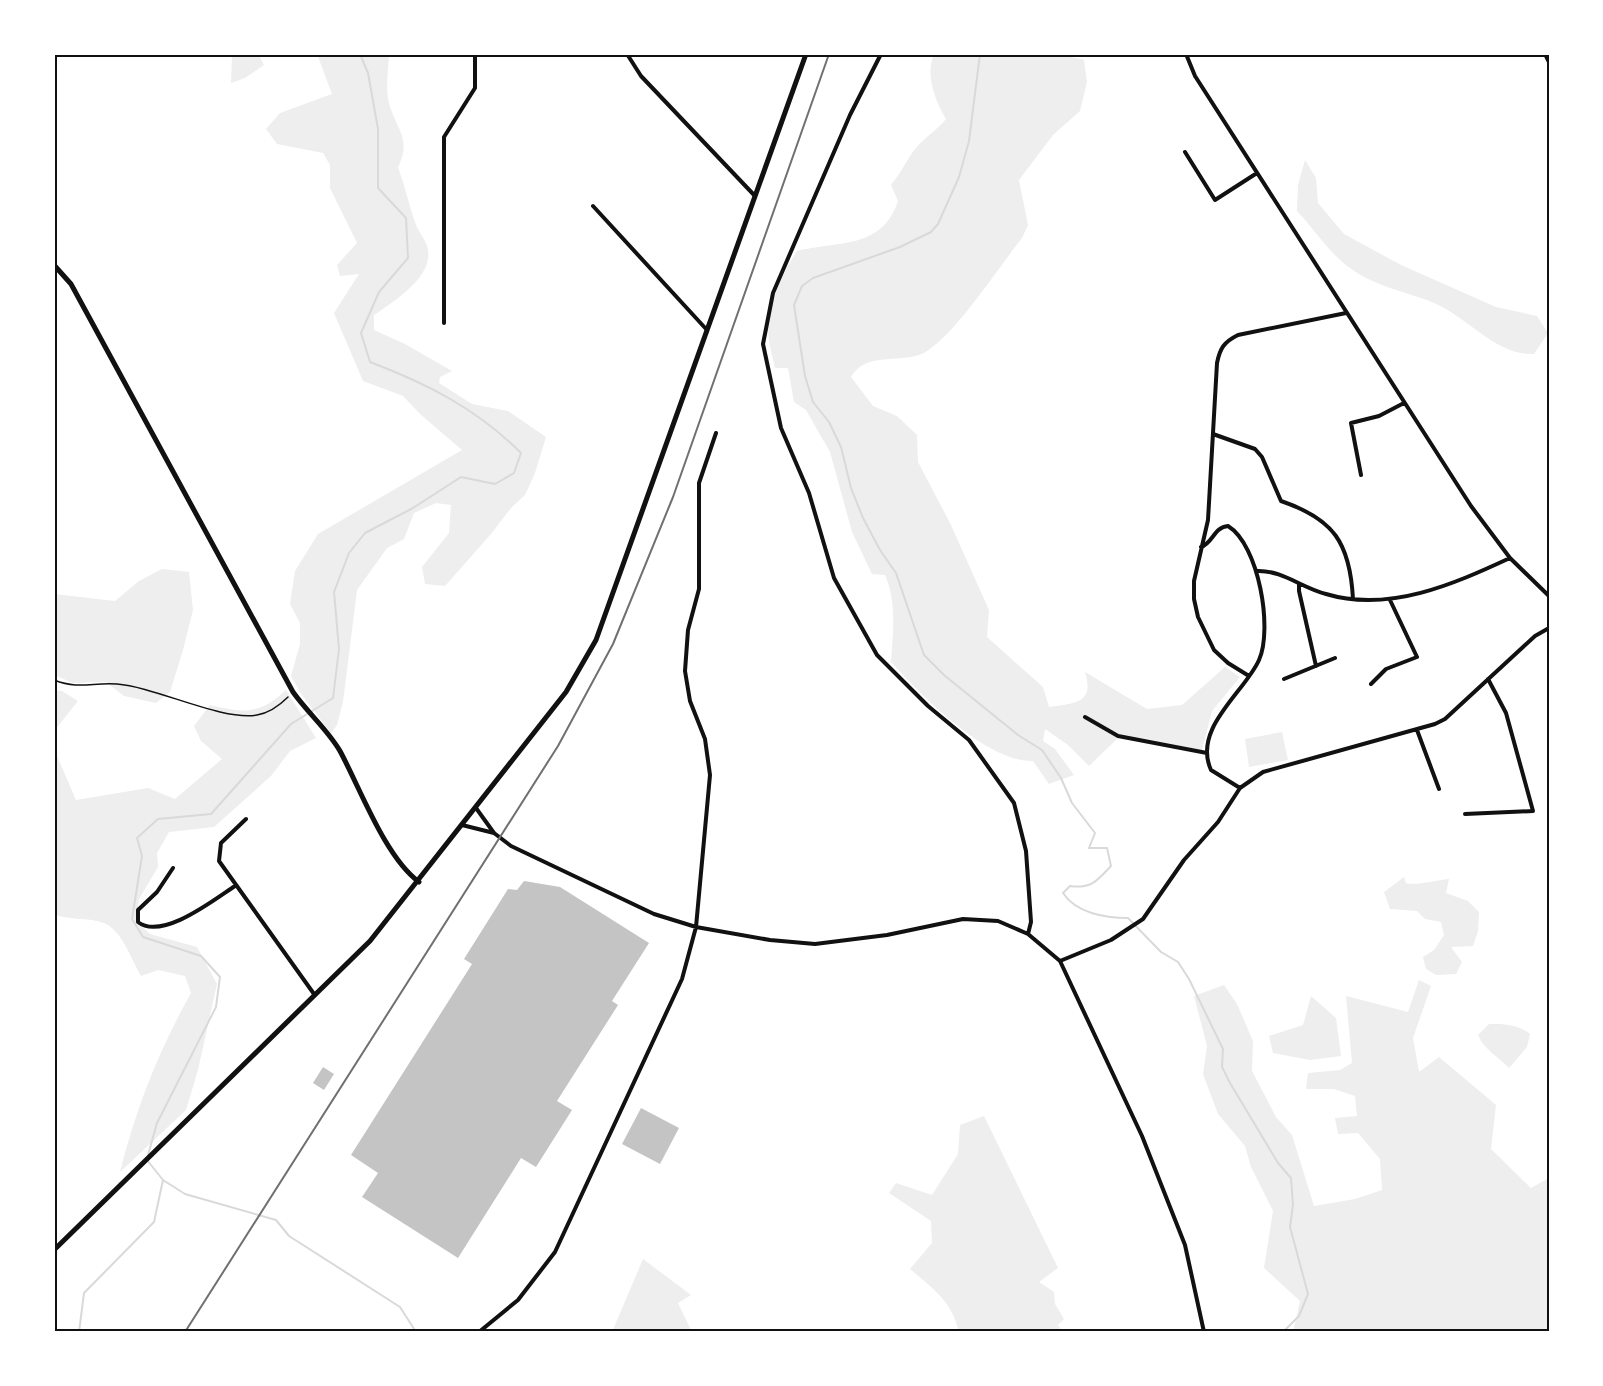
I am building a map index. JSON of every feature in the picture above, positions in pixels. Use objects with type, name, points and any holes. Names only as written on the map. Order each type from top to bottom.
[{"type":"main road","points":[[54,1250],[370,941],[419,882],[566,692],[583,666],[596,640],[806,54]]},
{"type":"main road","points":[[54,265],[77,294],[293,692],[339,749],[372,818],[409,874],[419,882]]},
{"type":"street","points":[[444,322],[444,137],[475,88],[475,54]]},
{"type":"street","points":[[627,54],[641,76],[755,196]]},
{"type":"street","points":[[881,54],[850,115],[773,293],[763,344],[781,428],[809,493],[834,578],[877,655],[927,706],[969,740],[1014,803],[1026,851],[1031,922],[1028,934]]},
{"type":"street","points":[[1186,54],[1195,76],[1471,506],[1510,558],[1549,596]]},
{"type":"street","points":[[1545,54],[1549,63]]},
{"type":"street","points":[[1185,152],[1215,200],[1257,174]]},
{"type":"street","points":[[593,206],[707,330]]},
{"type":"street","points":[[1249,676],[1228,663],[1214,650],[1198,617],[1194,581],[1208,520],[1217,363],[1220,350],[1227,340],[1250,331],[1346,313]]},
{"type":"street","points":[[1360,474],[1351,423],[1379,416],[1404,403]]},
{"type":"street","points":[[479,1332],[518,1300],[555,1252],[670,1008],[682,979],[696,927],[710,775],[705,739],[690,701],[685,671],[688,630],[699,589],[699,483],[704,463],[717,433]]},
{"type":"street","points":[[1213,434],[1256,449],[1262,457],[1281,501],[1315,514],[1325,522],[1340,541],[1349,560],[1353,599]]},
{"type":"street","points":[[1201,547],[1207,545],[1218,530],[1228,526],[1234,530],[1246,548],[1257,571],[1262,607],[1261,653],[1249,676],[1216,721],[1207,753],[1211,770],[1240,788]]},
{"type":"street","points":[[1257,571],[1277,572],[1324,594],[1353,599],[1390,600],[1430,590],[1510,558]]},
{"type":"street","points":[[1299,584],[1316,666]]},
{"type":"street","points":[[1371,684],[1386,669],[1417,657],[1390,600]]},
{"type":"street","points":[[1059,961],[1130,930],[1143,919],[1184,860],[1218,822],[1240,788],[1263,772],[1417,730],[1445,719],[1535,636],[1549,628]]},
{"type":"street","points":[[1284,679],[1335,658]]},
{"type":"street","points":[[1465,814],[1533,812],[1506,713],[1488,679]]},
{"type":"street","points":[[1085,717],[1118,736],[1207,753]]},
{"type":"street","points":[[1417,730],[1439,789]]},
{"type":"street","points":[[476,808],[495,833],[511,846],[654,914],[696,927],[770,940],[815,944],[890,934],[963,919],[998,921],[1028,934],[1059,961],[1142,1136],[1182,1237],[1204,1332]]},
{"type":"street","points":[[246,819],[221,843],[219,861],[314,994]]},
{"type":"street","points":[[462,825],[495,833]]},
{"type":"street","points":[[172,868],[157,892],[138,910],[138,922],[143,926],[169,924],[190,915],[235,885]]},
{"type":"path","points":[[54,680],[71,687],[118,684],[235,714],[257,715],[279,706],[293,692]]},
{"type":"shaded area","points":[[232,54],[258,54],[264,65],[245,78],[231,83]]},
{"type":"shaded area","points":[[317,54],[389,56],[388,99],[401,133],[404,148],[398,167],[416,225],[425,240],[428,260],[424,270],[410,288],[374,315],[374,330],[405,344],[452,371],[440,377],[439,383],[472,404],[508,411],[546,437],[535,473],[525,495],[511,508],[445,586],[425,584],[422,567],[449,533],[451,505],[436,503],[414,513],[404,539],[387,548],[357,590],[343,702],[337,725],[331,733],[301,694],[291,676],[300,644],[300,623],[290,604],[295,571],[318,534],[462,450],[420,414],[403,396],[363,381],[334,313],[359,274],[340,276],[337,265],[357,243],[330,188],[330,165],[323,153],[277,144],[266,129],[280,113],[332,94]]},
{"type":"shaded area","points":[[934,54],[1060,54],[1084,60],[1087,82],[1080,111],[1053,135],[1019,180],[1028,225],[1022,238],[964,315],[939,342],[927,351],[908,357],[867,363],[858,368],[851,377],[873,406],[897,416],[917,435],[918,462],[950,523],[989,610],[987,637],[1043,687],[1049,707],[1074,703],[1085,696],[1087,683],[1085,672],[1147,709],[1182,705],[1225,667],[1240,677],[1212,711],[1202,750],[1147,739],[1119,737],[1089,766],[1068,745],[1045,729],[1043,741],[1055,749],[1074,775],[1049,784],[1033,761],[995,751],[975,739],[919,692],[891,662],[893,607],[885,575],[872,574],[852,532],[830,452],[806,410],[794,402],[788,368],[775,368],[769,340],[769,317],[780,282],[797,251],[856,241],[881,228],[891,217],[898,201],[891,185],[915,149],[946,119],[932,88],[931,62]]},
{"type":"shaded area","points":[[1305,160],[1316,178],[1318,203],[1344,234],[1401,265],[1496,307],[1537,316],[1548,333],[1534,354],[1507,349],[1446,309],[1370,280],[1343,262],[1297,211],[1298,185]]},
{"type":"shaded area","points":[[162,569],[189,572],[193,610],[170,692],[156,703],[124,696],[106,682],[73,683],[54,675],[54,594],[115,601],[139,581]]},
{"type":"shaded area","points":[[54,690],[62,691],[78,701],[54,731]]},
{"type":"shaded area","points":[[286,690],[316,738],[290,751],[271,776],[214,827],[169,832],[157,853],[158,867],[139,899],[136,921],[150,934],[197,947],[217,984],[198,1070],[186,1110],[120,1172],[133,1125],[150,1080],[191,993],[185,976],[158,970],[141,976],[126,946],[116,932],[104,923],[66,918],[54,914],[54,749],[76,800],[148,788],[175,799],[222,759],[201,741],[194,726],[210,705],[232,710],[251,710],[268,704]]},
{"type":"shaded area","points":[[1282,732],[1288,760],[1249,767],[1245,739]]},
{"type":"shaded area","points":[[1404,877],[1406,883],[1410,884],[1449,879],[1446,893],[1468,901],[1479,912],[1478,931],[1473,946],[1451,947],[1462,962],[1456,974],[1436,975],[1426,969],[1423,957],[1434,950],[1444,935],[1441,922],[1425,919],[1417,911],[1390,909],[1384,892]]},
{"type":"shaded area","points":[[1419,980],[1431,986],[1413,1038],[1419,1072],[1439,1057],[1496,1105],[1491,1149],[1531,1188],[1549,1178],[1549,1332],[1293,1332],[1300,1301],[1264,1268],[1273,1211],[1251,1167],[1245,1146],[1218,1114],[1203,1074],[1207,1046],[1194,996],[1224,985],[1237,1004],[1253,1041],[1252,1071],[1276,1117],[1292,1135],[1314,1206],[1355,1199],[1382,1190],[1380,1159],[1358,1133],[1338,1134],[1335,1118],[1357,1116],[1355,1096],[1334,1089],[1306,1089],[1308,1073],[1340,1070],[1352,1063],[1346,996],[1408,1012]]},
{"type":"shaded area","points":[[1311,996],[1336,1018],[1341,1056],[1310,1060],[1273,1053],[1269,1036],[1303,1025]]},
{"type":"shaded area","points":[[1489,1024],[1515,1026],[1530,1034],[1527,1047],[1509,1068],[1488,1049],[1478,1035]]},
{"type":"shaded area","points":[[984,1116],[1058,1268],[1039,1282],[1054,1292],[1055,1304],[1064,1319],[1058,1325],[1063,1332],[959,1332],[952,1312],[941,1296],[910,1269],[932,1243],[931,1221],[889,1193],[896,1183],[932,1195],[958,1154],[960,1125]]},
{"type":"shaded area","points":[[643,1259],[691,1295],[678,1303],[692,1332],[612,1332]]},
{"type":"building","points":[[524,881],[560,887],[649,943],[612,1001],[618,1005],[557,1101],[572,1110],[536,1167],[521,1158],[458,1258],[362,1197],[378,1173],[351,1155],[472,964],[464,959],[508,889],[517,890]]},
{"type":"building","points":[[323,1067],[334,1074],[324,1090],[313,1083]]},
{"type":"building","points":[[641,1108],[679,1128],[660,1164],[622,1144]]},
{"type":"waterway","points":[[148,1155],[157,1123],[216,1007],[220,977],[201,956],[143,937],[132,919],[142,856],[137,838],[158,819],[211,814],[291,724],[333,698],[339,649],[334,592],[349,553],[365,533],[413,508],[461,477],[495,484],[514,473],[521,453],[487,423],[451,399],[412,379],[370,362],[361,333],[379,292],[408,258],[406,218],[378,188],[378,129],[368,73],[360,54]]},
{"type":"waterway","points":[[980,54],[969,141],[959,177],[938,224],[931,232],[900,247],[813,278],[802,286],[794,305],[805,376],[813,402],[829,422],[841,447],[851,488],[863,518],[880,550],[896,573],[924,655],[944,675],[1018,735],[1042,750],[1061,778],[1072,803],[1095,833],[1089,848],[1107,848],[1111,866],[1102,876],[1089,885],[1070,886],[1063,893],[1083,910],[1110,917],[1128,918],[1161,952],[1178,962],[1189,979],[1223,1049],[1222,1067],[1230,1083],[1278,1163],[1291,1178],[1293,1205],[1290,1227],[1308,1294],[1299,1316],[1283,1332]]},
{"type":"waterway","points":[[147,1160],[163,1180],[185,1194],[276,1220],[289,1236],[400,1307],[416,1332]]},
{"type":"waterway","points":[[79,1332],[84,1293],[154,1222],[163,1180]]},
{"type":"railway","points":[[185,1332],[558,746],[613,644],[673,497],[829,54]]}]
